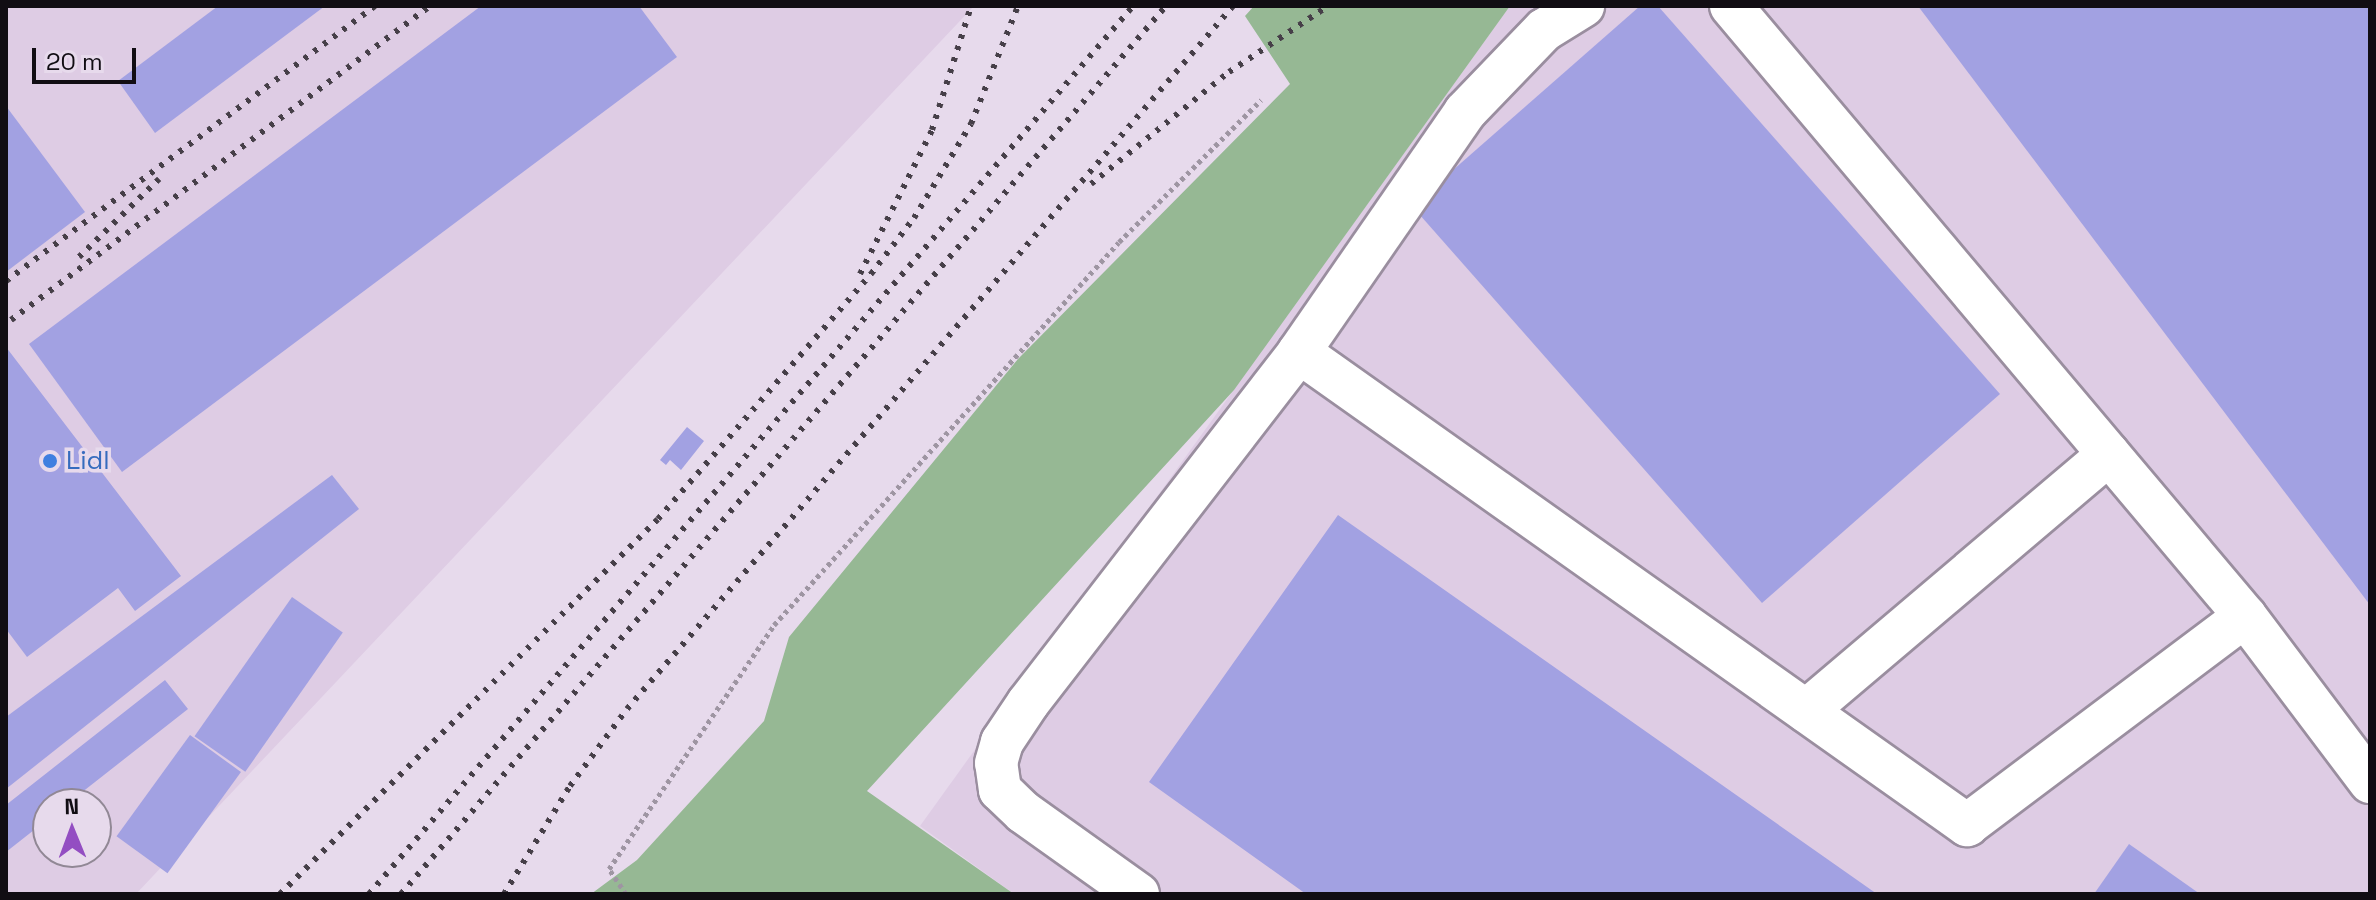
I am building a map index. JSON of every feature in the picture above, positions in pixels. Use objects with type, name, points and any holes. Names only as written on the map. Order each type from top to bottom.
[{"type":"lane","points":[[1138,894],[1023,812],[1000,790],[996,763],[1002,742],[1028,703],[1299,352],[1465,112],[1544,30],[1583,6]]},
{"type":"lane","points":[[1731,6],[2245,616],[2370,782]]},
{"type":"lane","points":[[1299,352],[1967,825],[2245,616]]},
{"type":"lane","points":[[1806,711],[2109,454]]},
{"type":"path","points":[[626,894],[609,869],[774,625],[1119,242],[1261,100]]},
{"type":"shaded area","points":[[6,6],[974,6],[136,894],[6,894]]},
{"type":"shaded area","points":[[1510,6],[2370,6],[2370,894],[1014,894],[920,826]]},
{"type":"green space","points":[[1254,6],[1510,6],[1234,390],[867,791],[1014,894],[591,894],[637,860],[764,721],[789,637],[1018,359],[1290,84],[1245,16]]},
{"type":"building","points":[[218,6],[325,6],[155,133],[118,81]]},
{"type":"building","points":[[481,6],[639,6],[677,57],[122,472],[29,344]]},
{"type":"building","points":[[1640,6],[1658,6],[2000,394],[1762,603],[1412,206]]},
{"type":"building","points":[[1918,6],[2370,6],[2370,605],[2092,237]]},
{"type":"building","points":[[6,106],[85,212],[6,272]]},
{"type":"building","name":"Lidl","points":[[6,347],[181,576],[135,611],[118,588],[27,657],[6,629]]},
{"type":"building","points":[[687,427],[704,441],[681,470],[670,460],[666,465],[660,460]]},
{"type":"building","points":[[332,475],[359,509],[6,789],[6,717]]},
{"type":"building","points":[[1338,515],[1877,894],[1306,894],[1149,782]]},
{"type":"building","points":[[292,597],[343,633],[245,772],[194,736]]},
{"type":"building","points":[[165,680],[188,709],[87,788],[32,788],[32,832],[6,852],[6,805]]},
{"type":"building","points":[[190,735],[241,772],[167,873],[117,836]]},
{"type":"building","points":[[2129,844],[2200,894],[2094,894]]},
{"type":"railway","points":[[6,281],[375,6]]},
{"type":"railway","points":[[11,320],[430,6]]},
{"type":"railway","points":[[860,274],[932,130],[971,6]]},
{"type":"railway","points":[[280,894],[658,519],[871,274],[914,218],[971,124],[1018,6]]},
{"type":"railway","points":[[369,894],[1133,6]]},
{"type":"railway","points":[[401,894],[1166,6]]},
{"type":"railway","points":[[504,894],[570,786],[627,709],[1233,6]]},
{"type":"railway","points":[[1091,184],[1229,72],[1328,6]]},
{"type":"railway","points":[[79,257],[159,179]]},
{"type":"place","name":"Lidl","points":[[50,461]]}]
